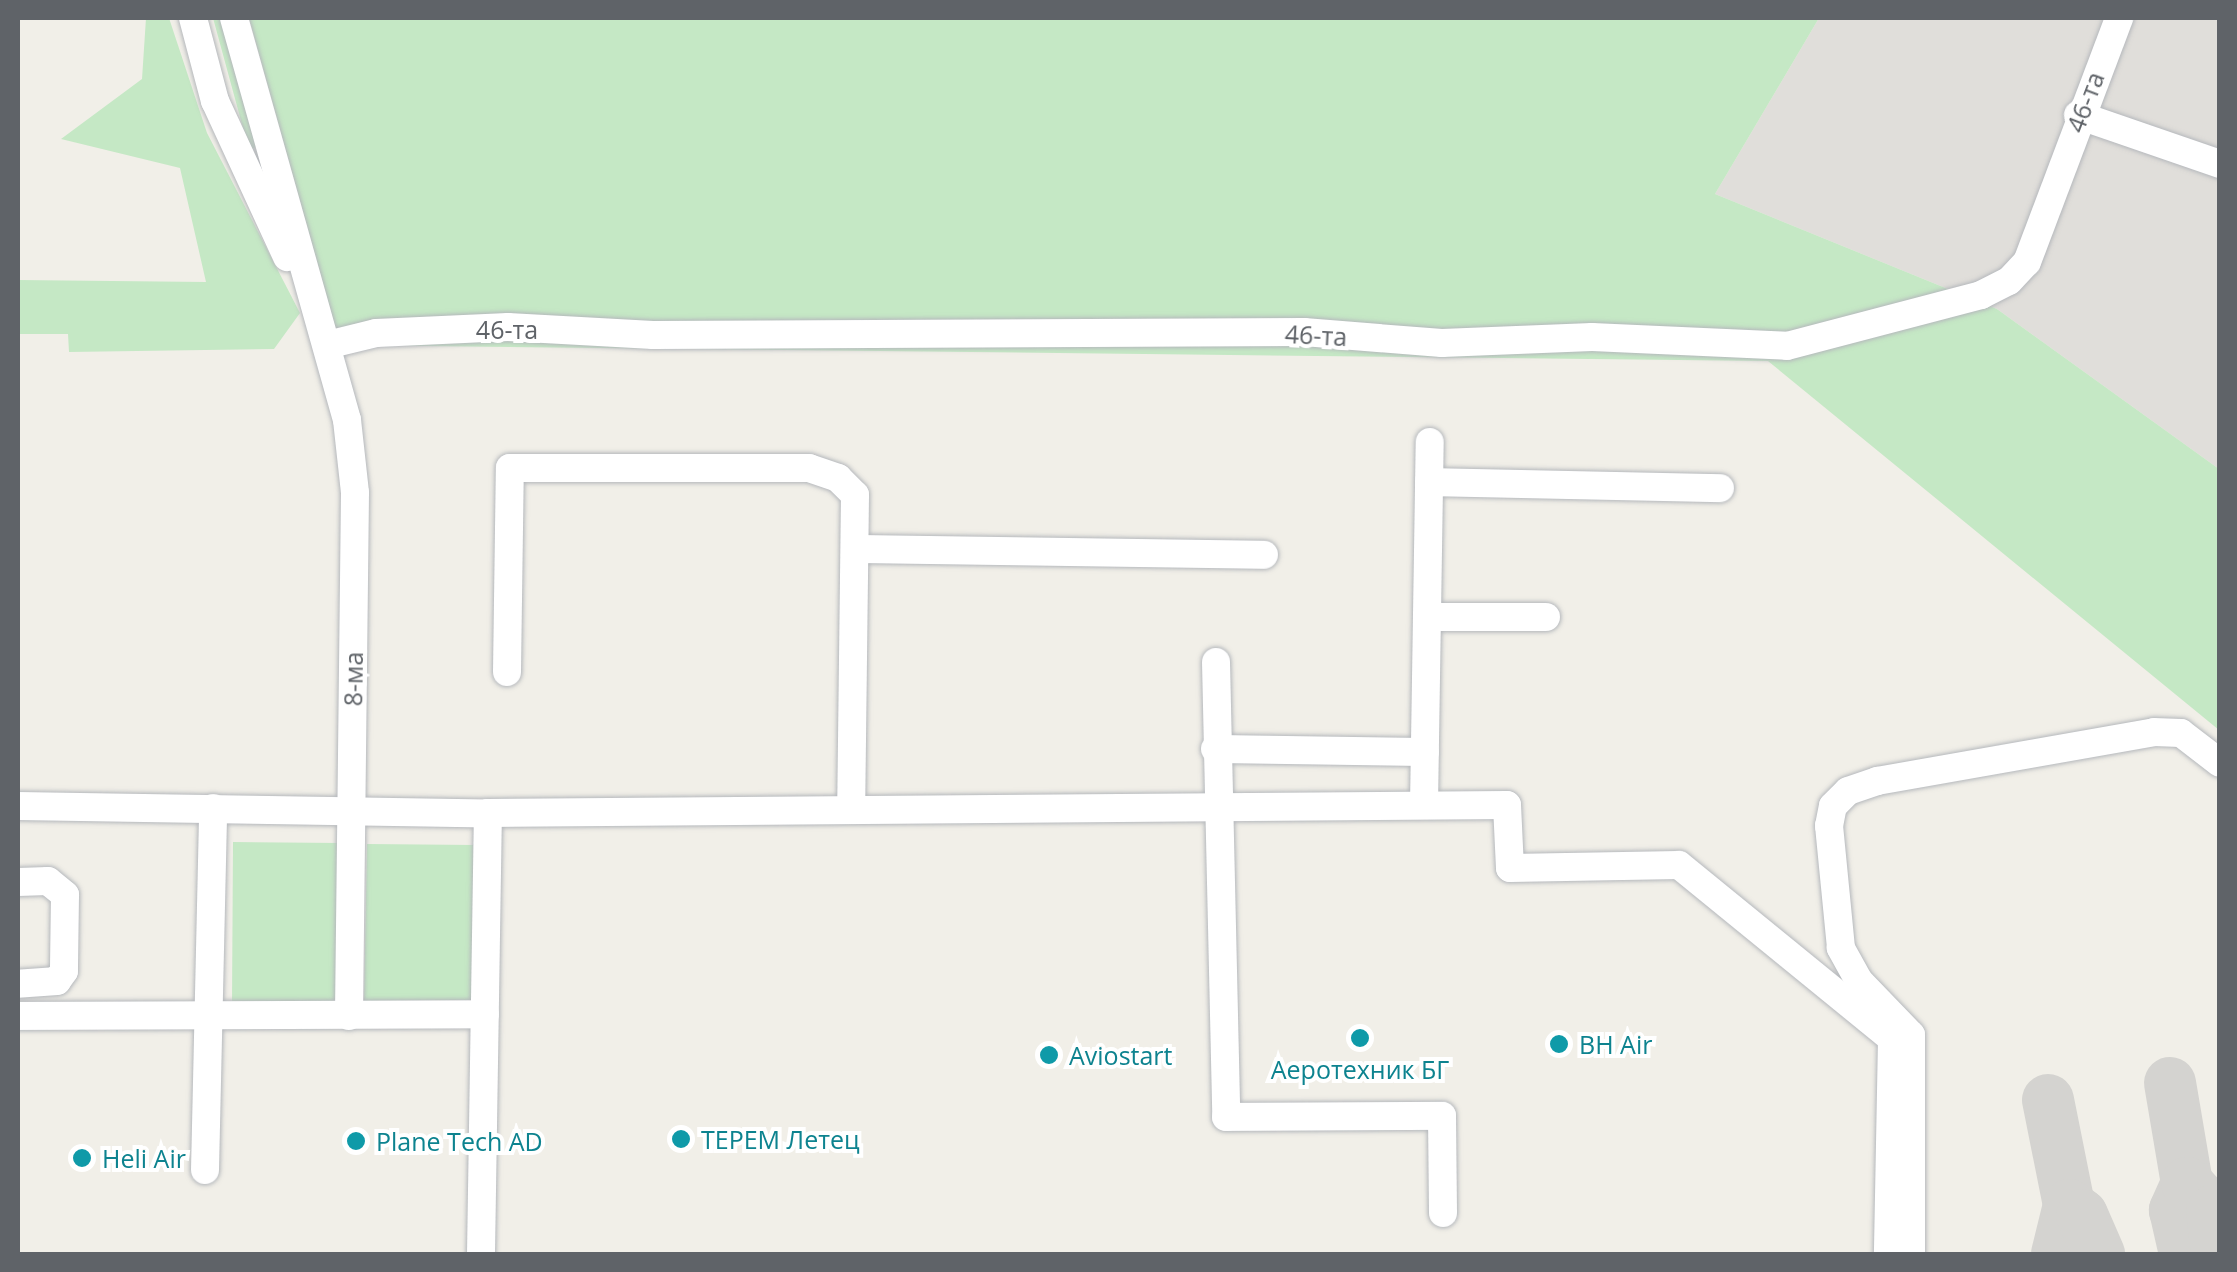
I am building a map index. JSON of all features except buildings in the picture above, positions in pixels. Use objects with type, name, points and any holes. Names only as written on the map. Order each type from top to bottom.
[{"type":"street","name":"8-ма","points":[[193,18],[216,101],[328,345]]},
{"type":"street","name":"8-ма","points":[[234,18],[347,420],[355,493],[349,1016]]},
{"type":"street","name":"46-та","points":[[328,345],[376,333],[508,327],[653,335],[1304,332],[1442,343],[1592,337],[1787,346],[1981,295],[2027,262],[2078,115],[2118,18]]},
{"type":"street","points":[[2078,115],[2220,164]]},
{"type":"street","points":[[1424,805],[1430,442]]},
{"type":"street","points":[[507,672],[510,468],[808,468],[838,478],[854,495],[851,810]]},
{"type":"street","points":[[1429,482],[1720,488]]},
{"type":"street","points":[[856,549],[1264,555]]},
{"type":"street","points":[[1427,617],[1546,617]]},
{"type":"street","points":[[1216,662],[1214,806],[1226,1117],[1442,1116],[1443,1213]]},
{"type":"street","points":[[1911,1254],[1911,1034],[1859,981],[1841,948],[1829,826],[1833,806],[1848,791],[1877,782],[2154,732],[2181,733],[2220,763]]},
{"type":"street","points":[[1216,749],[1425,752]]},
{"type":"street","points":[[18,806],[488,813],[1507,805],[1510,868],[1679,866],[1892,1039],[1888,1254]]},
{"type":"street","points":[[205,1170],[213,808]]},
{"type":"street","points":[[481,1254],[488,813]]},
{"type":"street","points":[[18,882],[48,881],[65,895],[64,971],[57,981],[18,984]]},
{"type":"street","points":[[18,1016],[485,1014]]},
{"type":"shaded area","points":[[1819,18],[2219,18],[2219,469],[1997,309],[1715,194]]},
{"type":"green space","points":[[146,18],[169,18],[207,133],[300,313],[274,349],[69,352],[68,334],[18,334],[18,280],[206,282],[180,168],[61,139],[142,79]]},
{"type":"green space","points":[[213,18],[222,18],[258,146],[249,150]]},
{"type":"green space","points":[[249,18],[1819,18],[1715,194],[1997,309],[2219,469],[2219,730],[1768,361],[340,345]]},
{"type":"green space","points":[[233,842],[340,843],[339,1002],[232,1001]]},
{"type":"green space","points":[[367,844],[475,845],[474,1000],[364,1001]]},
{"type":"taxiway","points":[[2170,1083],[2187,1183],[2175,1210],[2185,1254]]},
{"type":"taxiway","points":[[2048,1100],[2069,1205],[2057,1254]]},
{"type":"taxiway","points":[[2187,1183],[2212,1211],[2217,1254]]},
{"type":"taxiway","points":[[2069,1205],[2082,1215],[2099,1254]]},
{"type":"place","name":"Аеротехник БГ","points":[[1360,1038]]},
{"type":"place","name":"BH Air","points":[[1559,1044]]},
{"type":"place","name":"Aviostart","points":[[1049,1055]]},
{"type":"place","name":"ТЕРЕМ Летец","points":[[681,1139]]},
{"type":"place","name":"Plane Tech AD","points":[[356,1141]]},
{"type":"place","name":"Heli Air","points":[[82,1158]]}]
